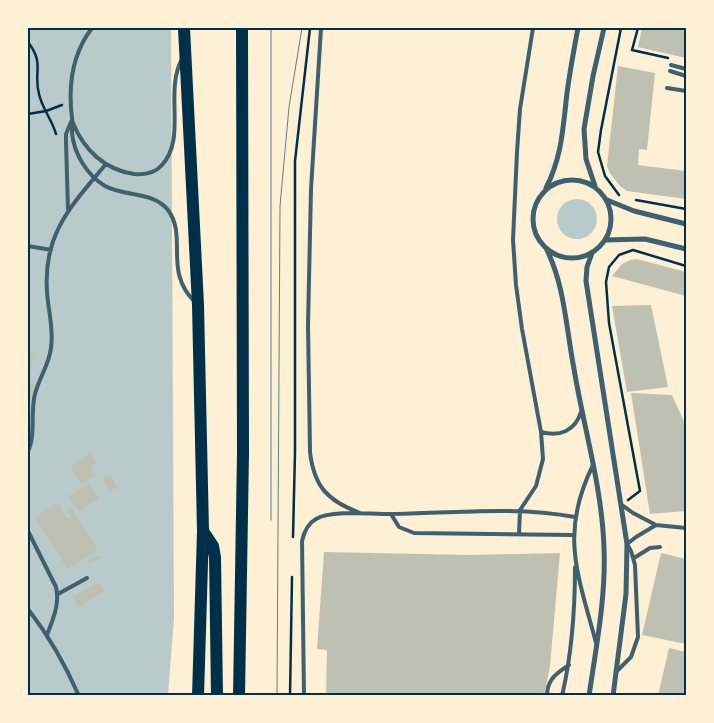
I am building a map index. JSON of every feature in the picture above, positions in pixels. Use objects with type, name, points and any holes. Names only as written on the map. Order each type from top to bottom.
[{"type":"main road","points":[[184,28],[198,305],[203,531],[198,696]]},
{"type":"main road","points":[[240,696],[243,453],[242,28]]},
{"type":"main road","points":[[203,531],[213,546],[215,557],[217,696]]},
{"type":"street","points":[[578,28],[569,76],[560,151],[545,190],[537,200],[533,213],[533,226],[538,238],[546,248],[562,289],[581,412],[594,462],[601,506],[604,549],[603,590],[589,696]]},
{"type":"street","points":[[604,28],[584,128],[586,159],[596,186],[607,200],[611,213],[611,227],[606,240],[592,253],[587,267],[586,281],[627,544],[626,594],[613,696]]},
{"type":"street","points":[[545,190],[564,180],[575,179],[586,181],[596,186]]},
{"type":"street","points":[[607,200],[634,211],[686,224]]},
{"type":"street","points":[[606,240],[645,239],[686,249]]},
{"type":"street","points":[[546,248],[563,257],[573,258],[592,253]]},
{"type":"lane","points":[[92,28],[79,50],[74,67],[70,103],[73,120],[85,145],[94,155],[106,164],[121,171],[142,175],[154,172],[171,155],[174,143],[176,75],[184,55]]},
{"type":"lane","points":[[321,28],[311,199],[308,324],[310,452],[312,469],[319,485],[330,498],[344,507],[360,513]]},
{"type":"lane","points":[[519,534],[520,510],[536,486],[540,473],[543,446],[522,329],[516,285],[513,240],[520,109],[532,28]]},
{"type":"lane","points":[[671,65],[686,69]]},
{"type":"lane","points":[[670,72],[686,76]]},
{"type":"lane","points":[[666,88],[686,91]]},
{"type":"lane","points":[[73,120],[74,146],[94,178],[114,190],[149,197],[168,210],[176,230],[177,268],[180,281],[185,293],[198,305]]},
{"type":"lane","points":[[68,210],[66,142],[69,127],[73,120]]},
{"type":"lane","points":[[28,451],[32,436],[32,408],[35,394],[51,351],[52,321],[46,278],[51,250],[57,229],[68,210],[106,164]]},
{"type":"lane","points":[[28,246],[51,250]]},
{"type":"lane","points":[[541,432],[558,434],[566,432],[578,420],[581,412]]},
{"type":"lane","points":[[562,696],[569,665],[573,630],[575,560],[573,535],[575,517],[581,492],[594,462]]},
{"type":"lane","points":[[622,505],[656,525],[686,528]]},
{"type":"lane","points":[[304,696],[302,541],[304,532],[309,524],[316,519],[325,516],[360,513],[391,514],[520,510],[575,517]]},
{"type":"lane","points":[[391,514],[399,527],[414,533],[573,535]]},
{"type":"lane","points":[[616,672],[631,657],[638,638],[635,564],[627,544],[656,525]]},
{"type":"lane","points":[[28,531],[58,594],[58,602],[47,635]]},
{"type":"lane","points":[[634,558],[650,548],[660,547]]},
{"type":"lane","points":[[575,560],[596,644]]},
{"type":"lane","points":[[626,568],[635,564]]},
{"type":"lane","points":[[58,594],[87,578]]},
{"type":"lane","points":[[28,609],[60,656],[79,696]]},
{"type":"lane","points":[[547,696],[549,682],[553,676],[569,665]]},
{"type":"path","points":[[293,540],[295,161],[310,28]]},
{"type":"path","points":[[621,28],[598,152],[605,176],[619,194],[626,197]]},
{"type":"path","points":[[638,28],[632,50],[668,58]]},
{"type":"path","points":[[28,42],[38,60],[38,93],[57,136]]},
{"type":"path","points":[[28,114],[46,111],[70,103]]},
{"type":"path","points":[[632,200],[686,209]]},
{"type":"path","points":[[622,505],[640,491],[609,323],[606,282],[609,267],[619,255],[632,250],[686,266]]},
{"type":"path","points":[[290,696],[292,569]]},
{"type":"shaded area","points":[[28,28],[171,28],[174,618],[168,695],[28,695]]},
{"type":"shaded area","points":[[581,199],[588,202],[594,208],[597,219],[596,227],[588,236],[581,239],[573,239],[566,236],[558,227],[557,215],[560,208],[569,200]]},
{"type":"building","points":[[642,28],[686,28],[686,58],[638,47]]},
{"type":"building","points":[[618,66],[655,73],[647,150],[639,149],[638,165],[686,171],[686,199],[627,191],[620,186],[610,173],[607,166]]},
{"type":"building","points":[[637,259],[686,272],[686,296],[612,276],[622,264]]},
{"type":"building","points":[[651,305],[668,387],[627,392],[612,306]]},
{"type":"building","points":[[28,352],[34,353],[28,382]]},
{"type":"building","points":[[28,382],[34,384],[28,409]]},
{"type":"building","points":[[631,393],[672,395],[686,426],[686,511],[650,514]]},
{"type":"building","points":[[90,453],[97,462],[90,466],[96,475],[82,485],[70,467]]},
{"type":"building","points":[[110,475],[117,487],[109,492],[102,479]]},
{"type":"building","points":[[89,483],[99,498],[79,511],[69,496]]},
{"type":"building","points":[[58,503],[68,519],[71,517],[67,511],[72,508],[98,550],[67,569],[35,517]]},
{"type":"building","points":[[324,552],[470,555],[560,553],[550,666],[544,696],[326,696],[327,650],[317,649]]},
{"type":"building","points":[[661,553],[686,559],[686,644],[642,635]]},
{"type":"building","points":[[99,555],[101,558],[89,564],[87,561]]},
{"type":"building","points":[[100,582],[105,591],[78,607],[73,597]]},
{"type":"building","points":[[669,648],[686,652],[686,696],[658,696]]},
{"type":"tram line","points":[[271,28],[271,520]]},
{"type":"tram line","points":[[277,696],[280,206],[289,107],[302,28]]}]
